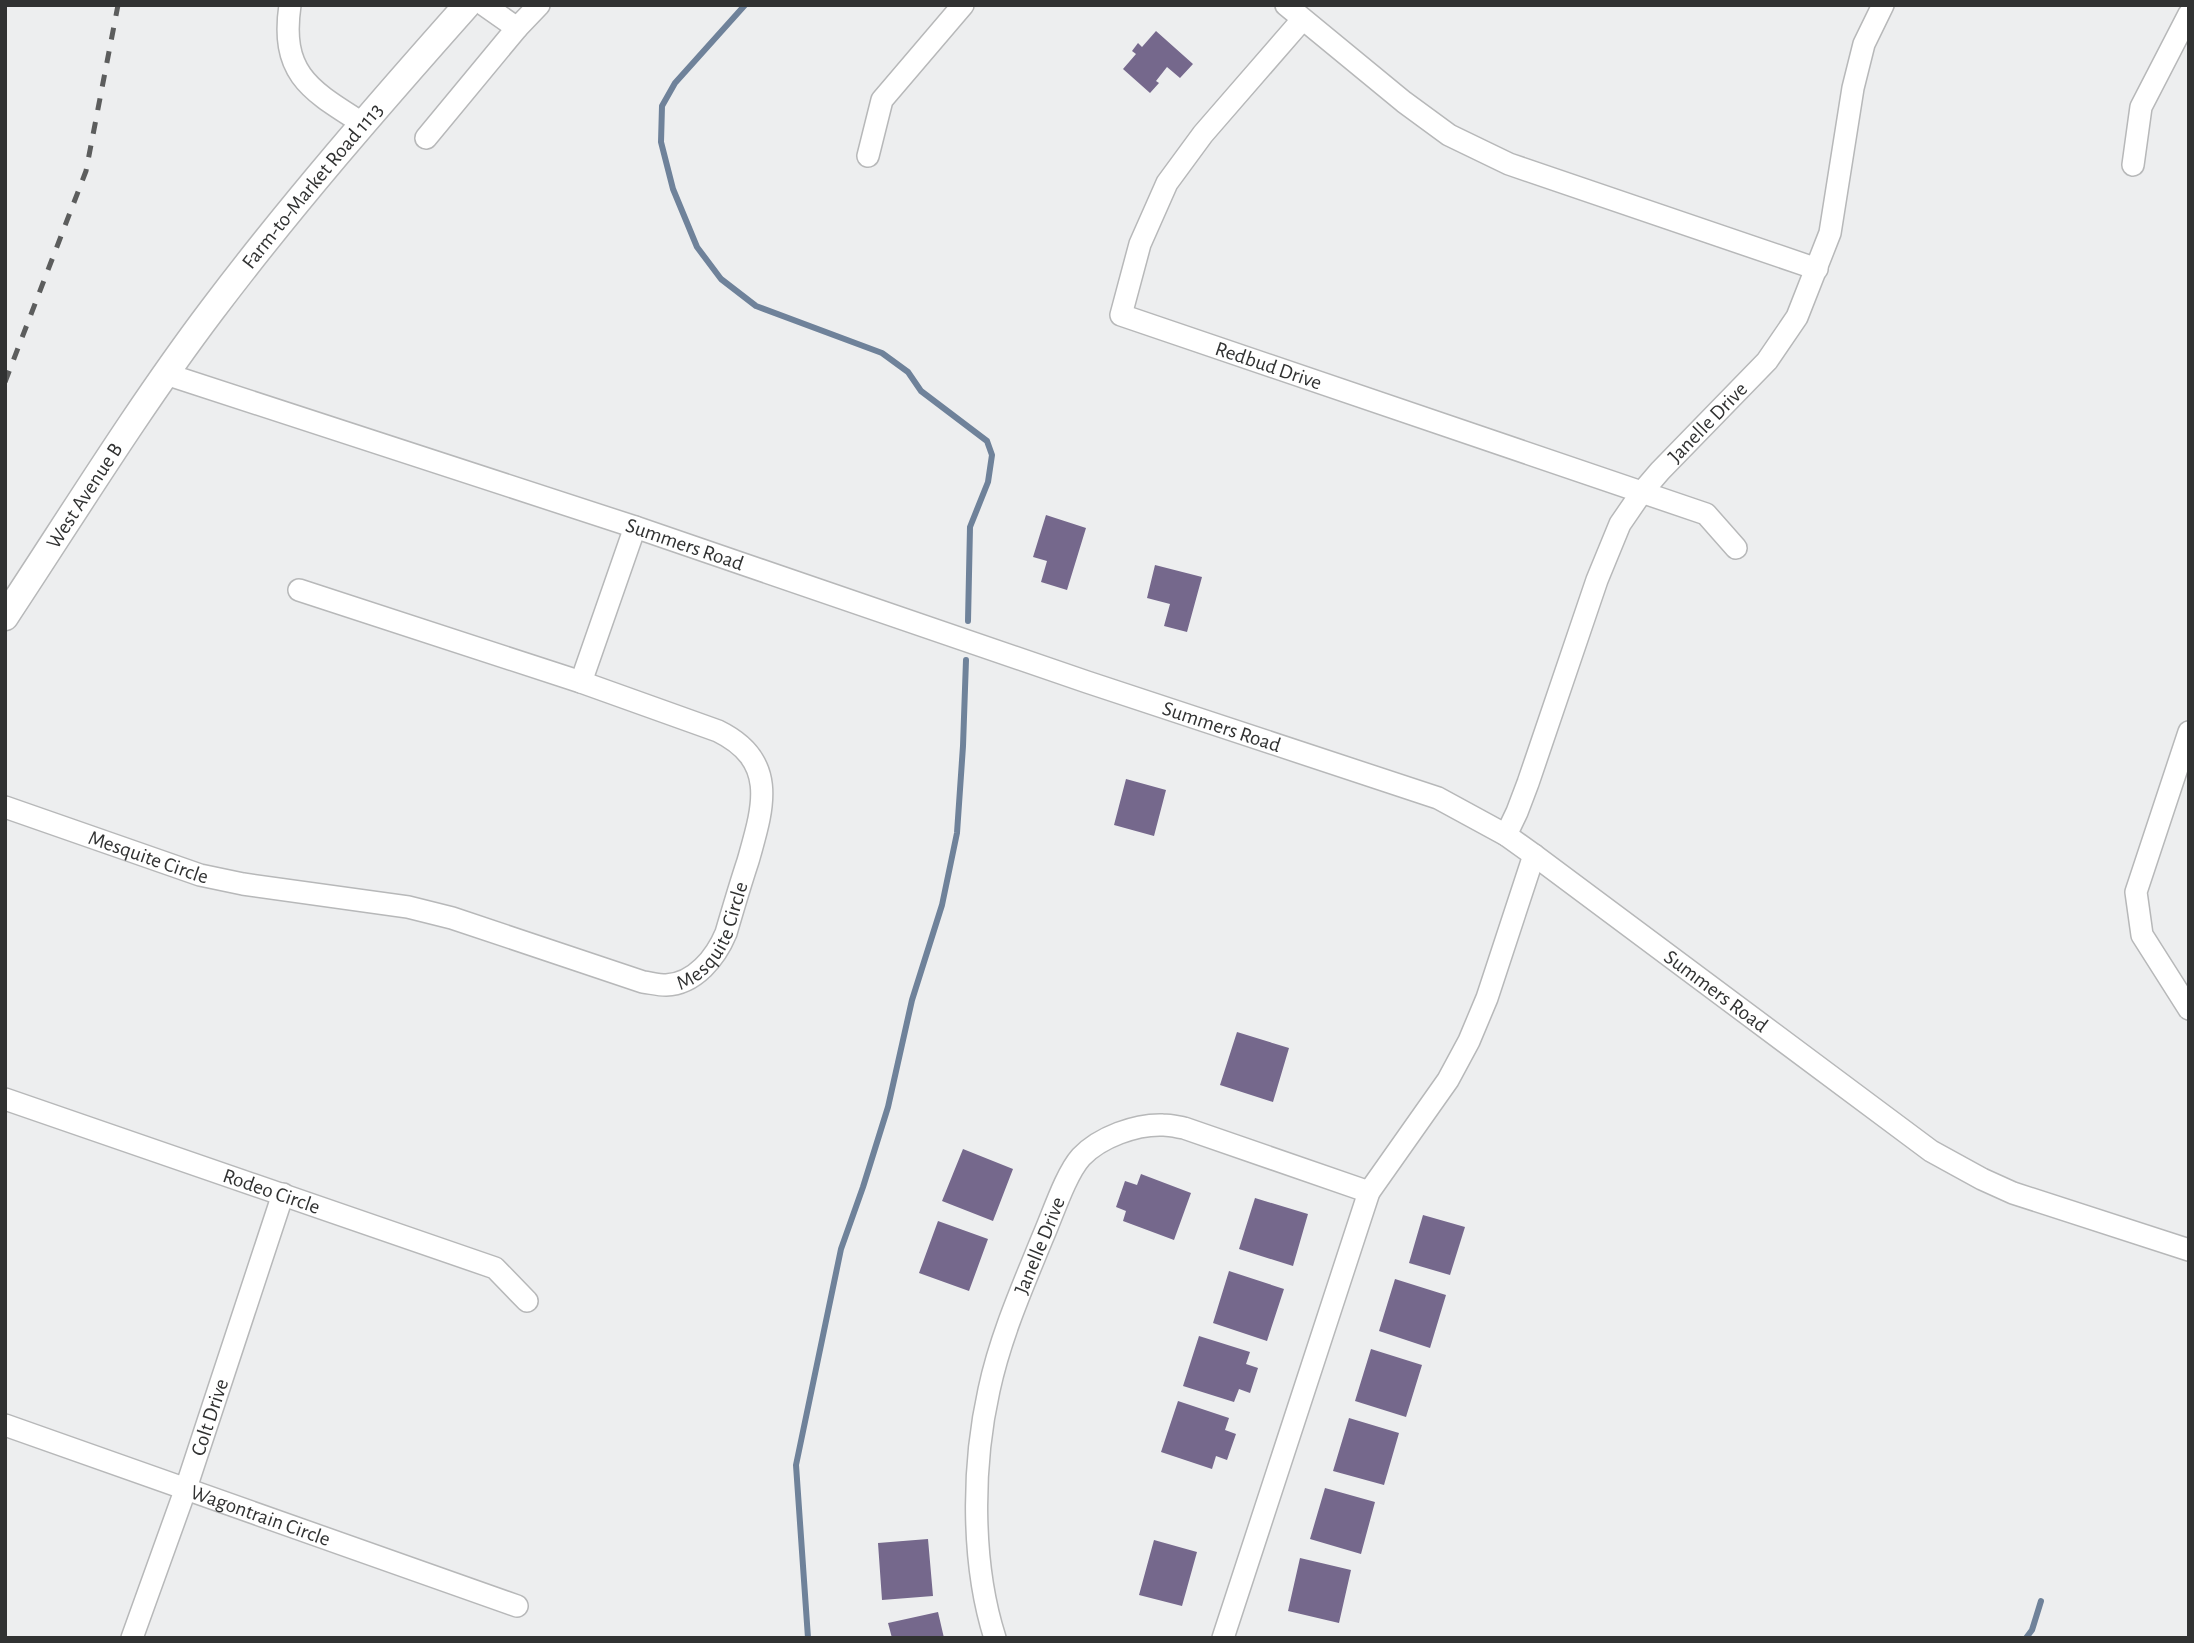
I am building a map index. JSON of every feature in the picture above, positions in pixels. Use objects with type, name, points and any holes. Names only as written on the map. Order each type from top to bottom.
[{"type":"main road","name":"Farm-to-Market Road 1113","points":[[166,374],[213,310],[362,123],[467,5]]},
{"type":"main road","name":"West Avenue B","points":[[5,617],[166,374]]},
{"type":"street","points":[[290,5],[287,30],[296,70],[320,97],[362,123]]},
{"type":"street","points":[[484,5],[517,28]]},
{"type":"street","points":[[426,138],[539,5]]},
{"type":"street","points":[[868,156],[882,100],[963,5]]},
{"type":"street","points":[[1286,5],[1404,102],[1449,135],[1509,164],[1817,269]]},
{"type":"street","name":"Janelle Drive","points":[[1506,835],[1528,783],[1597,580],[1620,524],[1660,471],[1767,361],[1797,317],[1830,233],[1853,88],[1877,7]]},
{"type":"street","points":[[2133,165],[2141,107],[2189,14]]},
{"type":"street","name":"Redbud Drive","points":[[1302,20],[1203,134],[1167,183],[1140,244],[1121,315],[1706,514],[1736,548]]},
{"type":"street","name":"Summers Road","points":[[166,374],[635,527],[1087,682],[1438,798],[1506,835],[1534,855],[1931,1151],[2013,1193],[2189,1251]]},
{"type":"street","points":[[581,682],[635,527]]},
{"type":"street","name":"Mesquite Circle","points":[[5,807],[200,875],[243,884],[408,907],[452,918],[643,982],[667,985],[681,982],[710,962],[726,933],[761,815],[761,780],[756,766],[744,748],[731,737],[581,682],[299,590]]},
{"type":"street","points":[[2189,732],[2136,892],[2142,935],[2189,1009]]},
{"type":"street","points":[[1223,1638],[1369,1192],[1448,1080],[1469,1041],[1487,998],[1534,855]]},
{"type":"street","name":"Rodeo Circle","points":[[5,1099],[495,1268],[527,1301]]},
{"type":"street","name":"Janelle Drive","points":[[995,1638],[982,1577],[977,1522],[979,1454],[989,1390],[1006,1329],[1065,1184],[1080,1158],[1102,1142],[1121,1133],[1163,1125],[1184,1128],[1369,1192]]},
{"type":"street","name":"Colt Drive","points":[[132,1638],[186,1488],[283,1195]]},
{"type":"street","name":"Wagontrain Circle","points":[[5,1425],[517,1606]]},
{"type":"building","points":[[1156,31],[1193,64],[1180,78],[1167,67],[1150,93],[1123,69],[1136,54],[1132,51],[1138,43],[1142,47]]},
{"type":"building","points":[[1046,515],[1086,528],[1067,590],[1041,582],[1047,561],[1033,557]]},
{"type":"building","points":[[1155,565],[1202,577],[1187,632],[1164,626],[1170,604],[1147,598]]},
{"type":"building","points":[[1126,779],[1166,790],[1154,836],[1114,825]]},
{"type":"building","points":[[1237,1032],[1289,1048],[1273,1102],[1220,1085]]},
{"type":"building","points":[[963,1149],[1013,1169],[993,1221],[942,1201]]},
{"type":"building","points":[[1141,1174],[1191,1193],[1174,1240],[1123,1221],[1126,1211],[1116,1207],[1125,1181],[1137,1185]]},
{"type":"building","points":[[1255,1198],[1308,1214],[1293,1266],[1239,1249]]},
{"type":"building","points":[[1423,1215],[1465,1227],[1450,1275],[1409,1263]]},
{"type":"building","points":[[938,1221],[988,1239],[969,1291],[919,1273]]},
{"type":"building","points":[[1229,1271],[1284,1289],[1267,1341],[1213,1323]]},
{"type":"building","points":[[1395,1279],[1446,1295],[1430,1348],[1379,1331]]},
{"type":"building","points":[[1199,1336],[1250,1352],[1246,1364],[1258,1368],[1250,1393],[1239,1389],[1234,1402],[1183,1386]]},
{"type":"building","points":[[1371,1349],[1422,1365],[1406,1417],[1355,1401]]},
{"type":"building","points":[[1178,1401],[1229,1418],[1225,1430],[1236,1434],[1227,1460],[1216,1456],[1212,1469],[1161,1452]]},
{"type":"building","points":[[1349,1418],[1399,1433],[1384,1485],[1333,1471]]},
{"type":"building","points":[[1325,1488],[1375,1502],[1361,1554],[1310,1539]]},
{"type":"building","points":[[928,1539],[933,1596],[882,1600],[878,1543]]},
{"type":"building","points":[[1154,1540],[1197,1552],[1182,1606],[1139,1595]]},
{"type":"building","points":[[1300,1558],[1351,1570],[1339,1623],[1288,1611]]},
{"type":"building","points":[[938,1612],[944,1638],[892,1638],[888,1623]]},
{"type":"waterway","points":[[745,5],[675,83],[662,106],[661,142],[673,189],[697,247],[721,279],[756,306],[882,353],[908,372],[921,391],[987,441],[992,455],[988,482],[970,527],[968,621]]},
{"type":"waterway","points":[[808,1638],[796,1465],[841,1249],[888,1107],[912,1000],[942,905],[957,833],[966,660]]},
{"type":"waterway","points":[[2026,1638],[2032,1630],[2041,1601]]},
{"type":"railway","points":[[5,382],[86,171],[118,5]]}]
